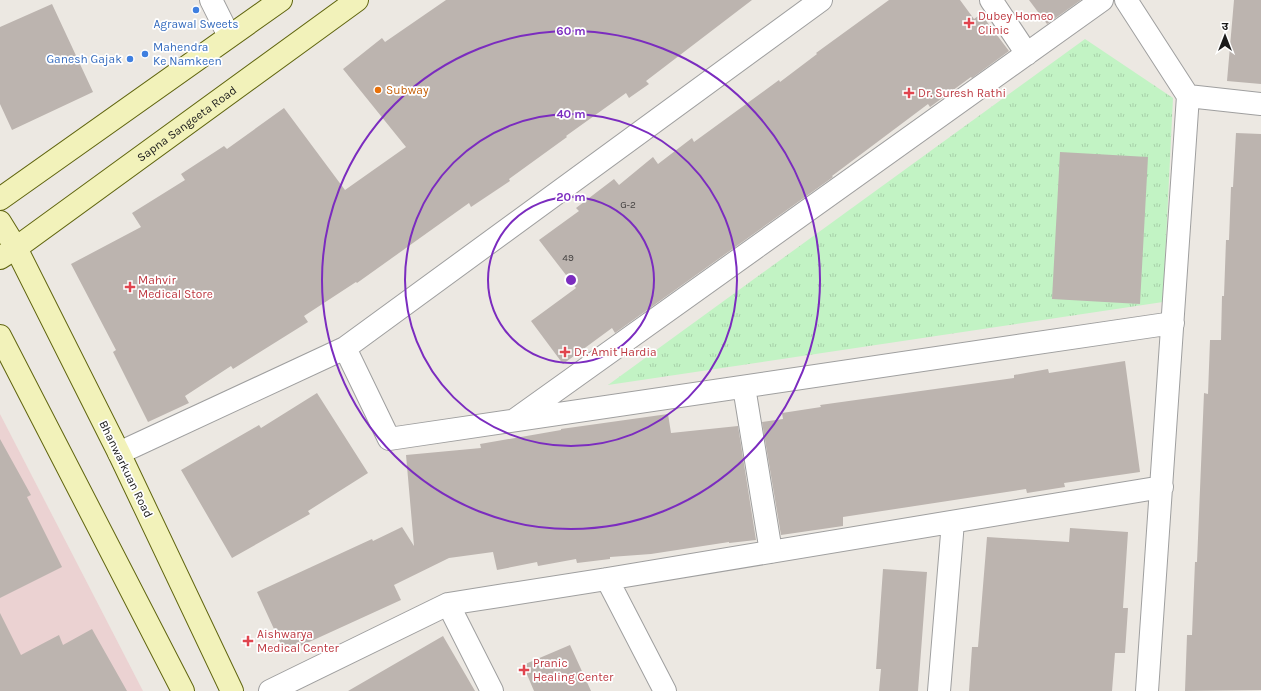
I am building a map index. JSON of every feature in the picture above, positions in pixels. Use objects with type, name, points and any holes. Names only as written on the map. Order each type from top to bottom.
[{"type":"main road","points":[[0,199],[281,0]]},
{"type":"main road","name":"Sapna Sangeeta Road","points":[[8,253],[357,0]]},
{"type":"main road","name":"Bhanwarkuan Road","points":[[0,222],[8,253],[119,453],[232,691]]},
{"type":"main road","points":[[0,336],[183,691]]},
{"type":"street","points":[[211,0],[229,36]]},
{"type":"street","points":[[119,453],[345,348],[821,0]]},
{"type":"street","points":[[991,0],[1027,54]]},
{"type":"street","points":[[514,421],[1102,0]]},
{"type":"street","points":[[1126,0],[1188,96],[1148,691]]},
{"type":"street","points":[[1188,96],[1261,104]]},
{"type":"street","points":[[345,348],[390,439],[1173,323]]},
{"type":"street","points":[[744,386],[771,552]]},
{"type":"street","points":[[270,691],[448,604],[1162,487]]},
{"type":"street","points":[[939,691],[953,522]]},
{"type":"street","points":[[607,579],[665,691]]},
{"type":"street","points":[[448,604],[492,691]]},
{"type":"shaded area","points":[[0,414],[143,691],[0,691]]},
{"type":"green space","points":[[1085,39],[1173,98],[1163,302],[608,385]]},
{"type":"building","points":[[446,0],[752,0],[646,81],[649,84],[629,98],[626,93],[509,179],[510,181],[471,207],[469,203],[357,283],[356,282],[304,316],[308,322],[233,369],[231,366],[185,396],[189,403],[148,422],[113,352],[116,350],[71,264],[141,227],[132,213],[185,180],[181,174],[224,146],[227,149],[284,108],[345,190],[406,147],[343,69],[382,38],[385,42]]},
{"type":"building","points":[[889,0],[960,0],[974,19],[981,14],[1009,51],[930,107],[928,104],[832,176],[833,177],[615,333],[612,328],[563,364],[531,321],[576,288],[539,240],[579,211],[576,208],[614,179],[619,185],[653,157],[658,164],[692,138],[694,142],[779,80],[780,82],[817,54],[816,53]]},
{"type":"building","points":[[1029,0],[1081,0],[1047,24]]},
{"type":"building","points":[[1234,0],[1261,0],[1261,84],[1227,81]]},
{"type":"building","points":[[52,4],[93,92],[12,130],[0,104],[0,27]]},
{"type":"building","points":[[1236,133],[1261,134],[1261,690],[1185,691],[1187,635],[1192,635],[1195,562],[1197,562],[1204,393],[1208,394],[1210,340],[1221,340],[1226,240],[1229,240],[1231,187],[1233,187]]},
{"type":"building","points":[[1060,152],[1148,157],[1140,304],[1052,299]]},
{"type":"building","points":[[1125,361],[1140,472],[1064,483],[1065,487],[1027,493],[1026,489],[843,517],[843,526],[781,535],[762,422],[783,419],[782,413],[821,407],[820,405],[1014,378],[1014,375],[1048,369],[1049,373]]},
{"type":"building","points":[[317,393],[368,473],[308,511],[310,514],[232,558],[181,470],[259,425],[261,428]]},
{"type":"building","points":[[668,414],[671,433],[738,426],[756,540],[729,542],[651,554],[610,557],[610,559],[577,563],[576,559],[538,566],[537,562],[497,570],[493,552],[449,558],[394,585],[401,600],[285,653],[257,592],[372,539],[373,541],[402,527],[414,546],[406,455],[481,448],[480,444],[561,429]]},
{"type":"building","points":[[0,439],[31,495],[27,497],[62,567],[0,598]]},
{"type":"building","points":[[1070,528],[1128,532],[1123,608],[1128,608],[1125,653],[1115,653],[1112,691],[969,691],[972,647],[978,647],[987,537],[1069,542]]},
{"type":"building","points":[[883,569],[927,572],[918,691],[879,691],[881,669],[876,669]]},
{"type":"building","points":[[0,613],[21,655],[59,635],[63,645],[92,629],[127,691],[0,691]]},
{"type":"building","points":[[443,636],[475,691],[348,691]]},
{"type":"building","points":[[570,645],[591,691],[534,691],[523,665]]},
{"type":"place","name":"Agrawal Sweets","points":[[196,10]]},
{"type":"place","name":"Dubey Homeo Clinic","points":[[969,23]]},
{"type":"place","name":"Mahendra Ke Namkeen","points":[[145,54]]},
{"type":"place","name":"Ganesh Gajak","points":[[130,59]]},
{"type":"place","name":"Subway","points":[[378,90]]},
{"type":"place","name":"Dr. Suresh Rathi","points":[[909,93]]},
{"type":"place","name":"Mahvir Medical Store","points":[[130,287]]},
{"type":"place","name":"Dr. Amit Hardia","points":[[565,352]]},
{"type":"place","name":"Aishwarya Medical Center","points":[[248,641]]},
{"type":"place","name":"Pranic Healing Center","points":[[524,670]]}]
